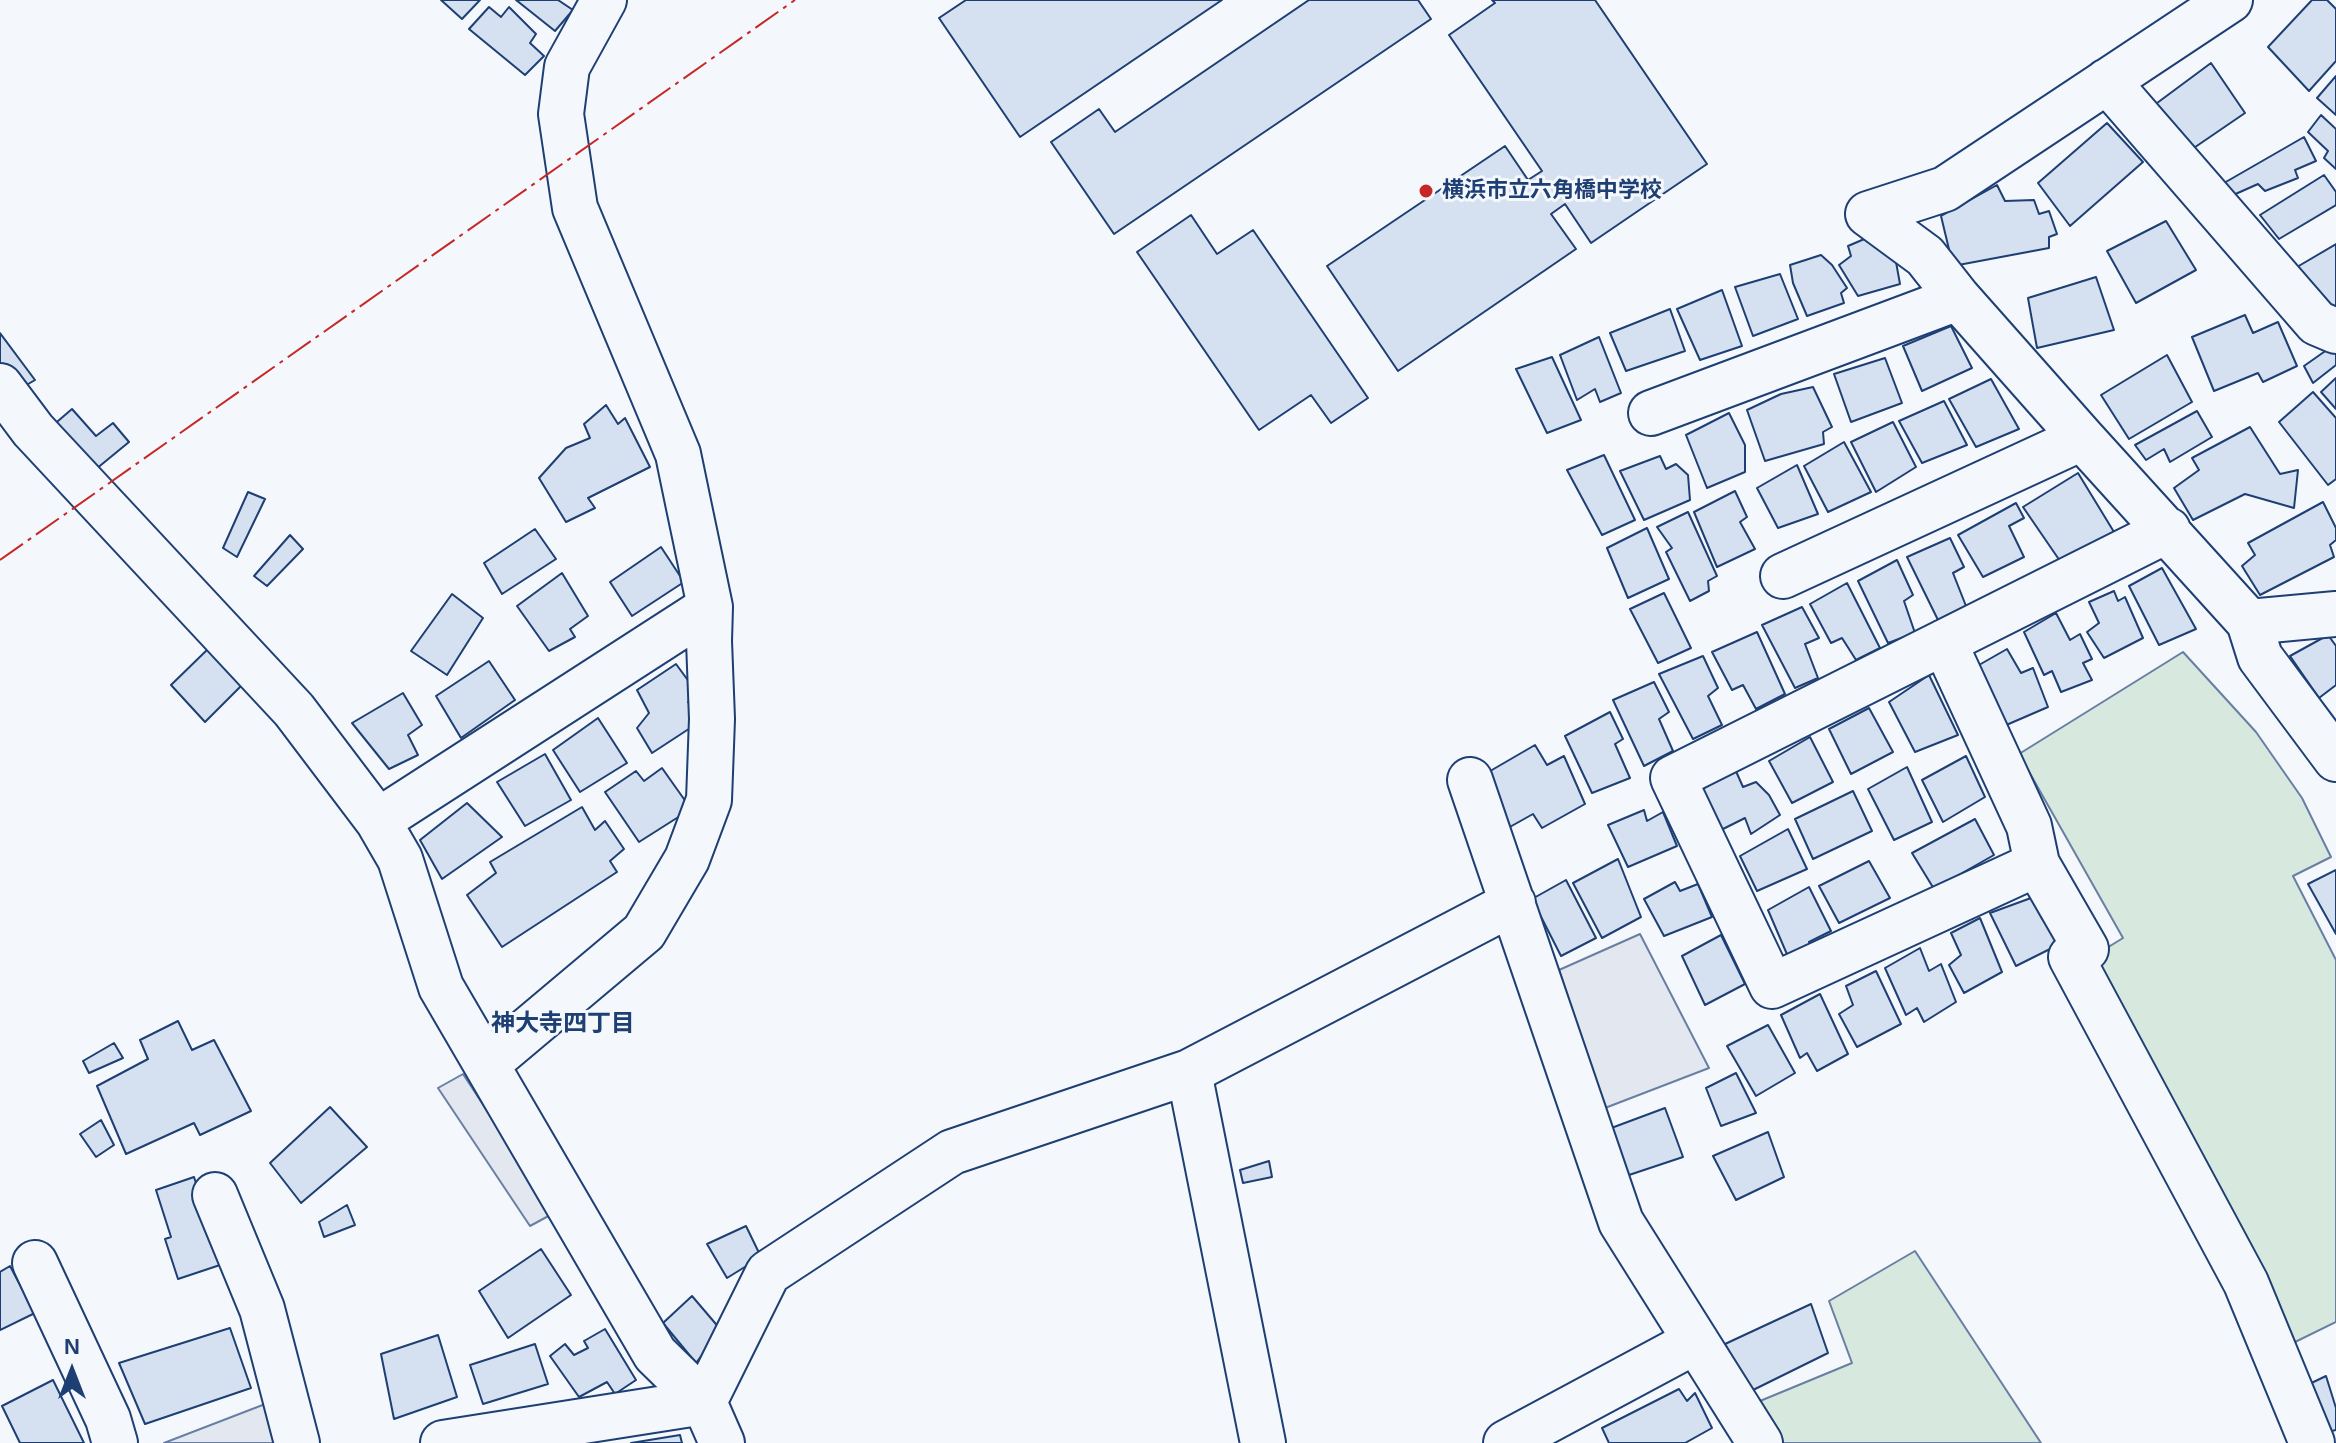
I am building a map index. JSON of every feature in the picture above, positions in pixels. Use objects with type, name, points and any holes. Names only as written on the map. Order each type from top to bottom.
[{"type":"street","points":[[487,1064],[644,932],[687,859],[709,800],[712,719],[710,607],[678,454],[575,208],[561,114],[567,67],[604,0]]},
{"type":"street","points":[[2230,0],[1945,189],[1868,214],[1925,256],[1958,298],[2249,622],[2260,657],[2336,759]]},
{"type":"street","points":[[2107,81],[2317,323],[2336,331]]},
{"type":"street","points":[[1651,413],[1958,298]]},
{"type":"street","points":[[0,386],[33,430],[294,710],[378,821],[400,859],[441,987],[655,1354],[704,1402],[722,1443]]},
{"type":"street","points":[[1783,576],[2082,438]]},
{"type":"street","points":[[2037,864],[1772,986],[1673,778],[2168,530]]},
{"type":"street","points":[[378,821],[710,607]]},
{"type":"street","points":[[2249,622],[2336,614]]},
{"type":"street","points":[[1944,642],[2029,826],[2037,864],[2086,949],[2071,957],[2246,1283],[2312,1443]]},
{"type":"street","points":[[1470,780],[1621,1222],[1760,1443]]},
{"type":"street","points":[[704,1402],[768,1273],[952,1152],[1189,1072],[1513,903]]},
{"type":"street","points":[[1189,1072],[1263,1443]]},
{"type":"street","points":[[215,1195],[262,1309],[297,1443]]},
{"type":"street","points":[[35,1263],[108,1419],[115,1443]]},
{"type":"street","points":[[1506,1443],[1696,1341]]},
{"type":"street","points":[[443,1443],[704,1402]]},
{"type":"shaded area","points":[[2183,652],[2256,732],[2302,798],[2331,857],[2293,876],[2336,960],[2336,1322],[2291,1344],[2089,959],[2123,938],[2019,754]]},
{"type":"shaded area","points":[[1640,934],[1709,1068],[1605,1108],[1559,970]]},
{"type":"shaded area","points":[[463,1074],[554,1213],[530,1226],[438,1088]]},
{"type":"shaded area","points":[[1915,1251],[2041,1443],[1781,1443],[1760,1401],[1852,1363],[1829,1301]]},
{"type":"shaded area","points":[[273,1401],[285,1443],[164,1443]]},
{"type":"building","points":[[441,0],[480,0],[462,19]]},
{"type":"building","points":[[516,0],[558,0],[573,10],[555,31]]},
{"type":"building","points":[[966,0],[1222,0],[1020,137],[939,18]]},
{"type":"building","points":[[1309,0],[1418,0],[1431,19],[1114,234],[1051,142],[1099,109],[1115,132]]},
{"type":"building","points":[[1492,0],[1595,0],[1707,164],[1591,243],[1565,204],[1551,214],[1576,249],[1398,371],[1327,266],[1505,146],[1528,180],[1542,171],[1449,35],[1495,3]]},
{"type":"building","points":[[2312,0],[2327,0],[2336,9],[2336,61],[2309,91],[2268,47]]},
{"type":"building","points":[[489,7],[501,17],[509,7],[536,34],[530,43],[544,56],[525,75],[469,29]]},
{"type":"building","points":[[2211,63],[2245,113],[2185,154],[2153,106]]},
{"type":"building","points":[[2336,76],[2336,115],[2317,98]]},
{"type":"building","points":[[2321,115],[2336,129],[2336,169],[2324,158],[2328,151],[2308,132]]},
{"type":"building","points":[[2107,123],[2143,162],[2070,226],[2038,183]]},
{"type":"building","points":[[2304,137],[2316,161],[2295,170],[2298,178],[2265,191],[2258,184],[2231,196],[2224,183]]},
{"type":"building","points":[[2324,175],[2336,192],[2336,205],[2279,239],[2260,215]]},
{"type":"building","points":[[1997,185],[2005,201],[2034,200],[2039,214],[2049,211],[2057,234],[2049,237],[2049,248],[1953,266],[1941,216]]},
{"type":"building","points":[[1191,215],[1217,254],[1253,230],[1368,398],[1331,423],[1311,395],[1259,430],[1137,252]]},
{"type":"building","points":[[2166,221],[2196,270],[2136,303],[2107,251]]},
{"type":"building","points":[[1869,237],[1896,262],[1900,284],[1858,296],[1839,265],[1851,256],[1848,246]]},
{"type":"building","points":[[2336,244],[2336,316],[2297,267]]},
{"type":"building","points":[[1821,255],[1832,265],[1847,288],[1841,293],[1844,303],[1807,316],[1793,283],[1790,265]]},
{"type":"building","points":[[1780,274],[1798,319],[1753,336],[1735,287]]},
{"type":"building","points":[[2096,277],[2114,330],[2037,348],[2028,298]]},
{"type":"building","points":[[1722,290],[1742,346],[1700,360],[1677,309]]},
{"type":"building","points":[[1670,309],[1685,351],[1626,371],[1610,333]]},
{"type":"building","points":[[2245,315],[2253,333],[2278,322],[2297,366],[2263,382],[2258,373],[2214,391],[2192,337]]},
{"type":"building","points":[[1951,326],[1972,368],[1922,391],[1903,346]]},
{"type":"building","points":[[0,333],[35,380],[18,390],[0,365]]},
{"type":"building","points":[[1599,337],[1621,393],[1600,402],[1595,389],[1577,400],[1560,355]]},
{"type":"building","points":[[2331,347],[2336,351],[2336,365],[2313,383],[2304,366]]},
{"type":"building","points":[[2167,355],[2192,402],[2129,439],[2101,395]]},
{"type":"building","points":[[1552,357],[1581,420],[1547,433],[1516,369]]},
{"type":"building","points":[[1885,358],[1902,403],[1851,422],[1834,374]]},
{"type":"building","points":[[2336,378],[2336,409],[2321,392]]},
{"type":"building","points":[[1991,379],[2019,429],[1976,447],[1949,399]]},
{"type":"building","points":[[1813,387],[1832,427],[1823,432],[1824,444],[1765,461],[1747,410],[1781,394]]},
{"type":"building","points":[[2313,392],[2336,418],[2336,479],[2328,485],[2279,422]]},
{"type":"building","points":[[1944,401],[1967,445],[1922,463],[1899,421]]},
{"type":"building","points":[[606,405],[618,424],[625,418],[650,467],[588,498],[595,508],[566,522],[539,478],[566,448],[590,438],[584,424]]},
{"type":"building","points":[[72,409],[96,436],[113,423],[129,442],[90,474],[51,427]]},
{"type":"building","points":[[2197,411],[2212,437],[2170,462],[2164,449],[2146,460],[2135,445]]},
{"type":"building","points":[[1729,413],[1745,445],[1745,472],[1707,488],[1686,435]]},
{"type":"building","points":[[1893,422],[1916,467],[1876,492],[1851,442]]},
{"type":"building","points":[[2250,427],[2280,474],[2298,470],[2294,508],[2245,494],[2193,520],[2174,488],[2199,470],[2192,458]]},
{"type":"building","points":[[1844,442],[1871,492],[1828,512],[1804,466]]},
{"type":"building","points":[[1604,455],[1635,520],[1602,535],[1567,470]]},
{"type":"building","points":[[1660,456],[1666,469],[1676,464],[1688,475],[1690,500],[1644,520],[1620,471]]},
{"type":"building","points":[[1797,465],[1818,514],[1778,528],[1757,488]]},
{"type":"building","points":[[2078,473],[2114,532],[2060,561],[2023,507]]},
{"type":"building","points":[[1735,491],[1747,517],[1740,522],[1755,549],[1717,567],[1694,512]]},
{"type":"building","points":[[248,492],[265,499],[237,557],[223,548]]},
{"type":"building","points":[[2323,502],[2336,528],[2336,540],[2330,545],[2334,557],[2260,595],[2242,566],[2255,555],[2248,543]]},
{"type":"building","points":[[2016,503],[2024,518],[2009,526],[2024,557],[1983,577],[1958,535]]},
{"type":"building","points":[[1688,512],[1717,576],[1708,581],[1709,591],[1690,601],[1666,552],[1672,548],[1657,527]]},
{"type":"building","points":[[1647,528],[1669,579],[1628,598],[1607,548]]},
{"type":"building","points":[[535,529],[556,559],[502,594],[484,563]]},
{"type":"building","points":[[290,535],[303,549],[267,586],[254,576]]},
{"type":"building","points":[[1950,538],[1964,567],[1953,573],[1966,606],[1938,620],[1907,557]]},
{"type":"building","points":[[661,547],[684,582],[632,616],[610,582]]},
{"type":"building","points":[[1897,560],[1913,595],[1904,601],[1915,633],[1888,643],[1858,581]]},
{"type":"building","points":[[2162,568],[2196,629],[2159,645],[2129,586]]},
{"type":"building","points":[[562,573],[588,616],[570,629],[575,637],[549,651],[517,606]]},
{"type":"building","points":[[1847,583],[1880,648],[1856,660],[1842,638],[1831,643],[1810,604]]},
{"type":"building","points":[[2114,591],[2118,601],[2125,597],[2143,638],[2104,658],[2087,632],[2099,623],[2089,602]]},
{"type":"building","points":[[1664,593],[1691,648],[1658,663],[1630,609]]},
{"type":"building","points":[[452,594],[483,618],[447,675],[411,651]]},
{"type":"building","points":[[1802,607],[1819,638],[1805,644],[1818,678],[1795,688],[1762,625]]},
{"type":"building","points":[[2056,613],[2070,640],[2080,634],[2092,659],[2083,663],[2092,680],[2061,692],[2052,671],[2044,675],[2024,632]]},
{"type":"building","points":[[1757,632],[1785,694],[1756,709],[1743,685],[1732,690],[1712,652]]},
{"type":"building","points":[[2328,635],[2336,646],[2336,685],[2319,698],[2290,656]]},
{"type":"building","points":[[208,649],[241,686],[205,722],[171,685]]},
{"type":"building","points":[[2007,649],[2021,673],[2033,668],[2048,707],[2004,726],[1979,665]]},
{"type":"building","points":[[1703,656],[1718,688],[1708,696],[1722,725],[1693,739],[1659,674]]},
{"type":"building","points":[[489,661],[515,700],[461,738],[436,696]]},
{"type":"building","points":[[676,664],[698,694],[688,702],[701,721],[652,753],[637,728],[649,713],[637,690]]},
{"type":"building","points":[[1929,675],[1958,735],[1915,752],[1889,702]]},
{"type":"building","points":[[1654,682],[1669,712],[1659,719],[1673,751],[1644,766],[1613,700]]},
{"type":"building","points":[[403,693],[422,725],[408,735],[418,755],[389,769],[352,723]]},
{"type":"building","points":[[1869,708],[1893,752],[1851,774],[1829,729]]},
{"type":"building","points":[[1610,712],[1623,739],[1615,744],[1630,778],[1592,793],[1565,736]]},
{"type":"building","points":[[598,718],[627,763],[580,792],[553,750]]},
{"type":"building","points":[[1810,737],[1833,782],[1792,803],[1769,761]]},
{"type":"building","points":[[1535,745],[1547,765],[1564,756],[1585,804],[1542,828],[1533,814],[1508,828],[1485,774]]},
{"type":"building","points":[[545,754],[571,800],[525,826],[497,782]]},
{"type":"building","points":[[1966,756],[1985,797],[1943,822],[1922,780]]},
{"type":"building","points":[[1907,767],[1932,822],[1894,840],[1868,789]]},
{"type":"building","points":[[662,768],[691,809],[639,842],[605,792],[636,771],[644,781]]},
{"type":"building","points":[[1735,769],[1743,787],[1756,782],[1769,795],[1780,815],[1751,834],[1745,818],[1721,830],[1701,790]]},
{"type":"building","points":[[1853,791],[1872,831],[1813,859],[1795,819]]},
{"type":"building","points":[[467,803],[502,837],[442,879],[420,840]]},
{"type":"building","points":[[582,807],[595,830],[605,821],[624,849],[610,861],[617,872],[502,947],[467,895],[496,873],[490,862]]},
{"type":"building","points":[[1644,810],[1647,821],[1663,812],[1677,846],[1628,867],[1608,825]]},
{"type":"building","points":[[1975,819],[1994,855],[1934,889],[1912,853]]},
{"type":"building","points":[[1788,829],[1807,869],[1757,891],[1740,856]]},
{"type":"building","points":[[1618,859],[1641,917],[1602,938],[1573,883]]},
{"type":"building","points":[[1869,861],[1890,898],[1839,923],[1819,886]]},
{"type":"building","points":[[2336,870],[2336,934],[2308,884]]},
{"type":"building","points":[[1566,880],[1596,938],[1561,956],[1532,899]]},
{"type":"building","points":[[1675,882],[1680,891],[1698,884],[1712,917],[1664,936],[1644,899]]},
{"type":"building","points":[[1809,887],[1831,931],[1809,942],[1812,949],[1789,959],[1768,910]]},
{"type":"building","points":[[2031,898],[2043,920],[2055,916],[2068,940],[2016,966],[1990,913]]},
{"type":"building","points":[[1980,918],[2002,972],[1964,993],[1949,965],[1961,955],[1951,933]]},
{"type":"building","points":[[1721,935],[1745,984],[1705,1005],[1682,956]]},
{"type":"building","points":[[1920,948],[1929,971],[1941,964],[1956,1002],[1924,1022],[1917,1008],[1906,1015],[1885,968]]},
{"type":"building","points":[[1876,971],[1901,1024],[1857,1047],[1839,1014],[1853,1005],[1846,986]]},
{"type":"building","points":[[1820,994],[1848,1054],[1817,1071],[1807,1053],[1800,1058],[1781,1015]]},
{"type":"building","points":[[178,1021],[192,1050],[214,1040],[251,1111],[200,1135],[194,1123],[126,1154],[97,1086],[148,1059],[140,1040]]},
{"type":"building","points":[[1768,1025],[1795,1073],[1756,1096],[1727,1046]]},
{"type":"building","points":[[114,1043],[123,1058],[89,1073],[83,1061]]},
{"type":"building","points":[[1736,1073],[1756,1113],[1721,1126],[1706,1088]]},
{"type":"building","points":[[330,1107],[367,1147],[301,1203],[270,1163]]},
{"type":"building","points":[[1665,1108],[1683,1157],[1623,1177],[1606,1130]]},
{"type":"building","points":[[101,1120],[114,1145],[96,1157],[80,1134]]},
{"type":"building","points":[[1768,1132],[1784,1177],[1736,1200],[1713,1156]]},
{"type":"building","points":[[1269,1161],[1272,1177],[1243,1183],[1240,1170]]},
{"type":"building","points":[[194,1177],[223,1264],[178,1279],[165,1239],[171,1237],[156,1190]]},
{"type":"building","points":[[347,1205],[355,1225],[324,1237],[319,1222]]},
{"type":"building","points":[[746,1226],[761,1257],[727,1278],[707,1244]]},
{"type":"building","points":[[541,1249],[571,1295],[508,1338],[479,1291]]},
{"type":"building","points":[[10,1266],[35,1313],[0,1330],[0,1272]]},
{"type":"building","points":[[692,1296],[721,1330],[696,1363],[663,1323]]},
{"type":"building","points":[[1811,1304],[1828,1353],[1751,1391],[1725,1344]]},
{"type":"building","points":[[230,1328],[251,1388],[145,1424],[119,1363]]},
{"type":"building","points":[[605,1329],[636,1380],[615,1394],[607,1382],[579,1397],[550,1356],[565,1344],[574,1355],[588,1348],[584,1341]]},
{"type":"building","points":[[438,1335],[457,1397],[394,1419],[381,1354]]},
{"type":"building","points":[[535,1344],[548,1384],[483,1404],[470,1365]]},
{"type":"building","points":[[2326,1376],[2336,1408],[2336,1430],[2320,1434],[2303,1387]]},
{"type":"building","points":[[53,1380],[84,1443],[20,1443],[2,1406]]},
{"type":"building","points":[[1679,1389],[1687,1401],[1695,1393],[1712,1428],[1685,1443],[1609,1443],[1602,1428]]},
{"type":"building","points":[[680,1435],[682,1443],[631,1443]]},
{"type":"power","points":[[0,560],[795,0]]},
{"type":"place","name":"横浜市立六角橋中学校","points":[[1426,191]]},
{"type":"district","name":"神大寺四丁目","points":[[563,1024]]}]
